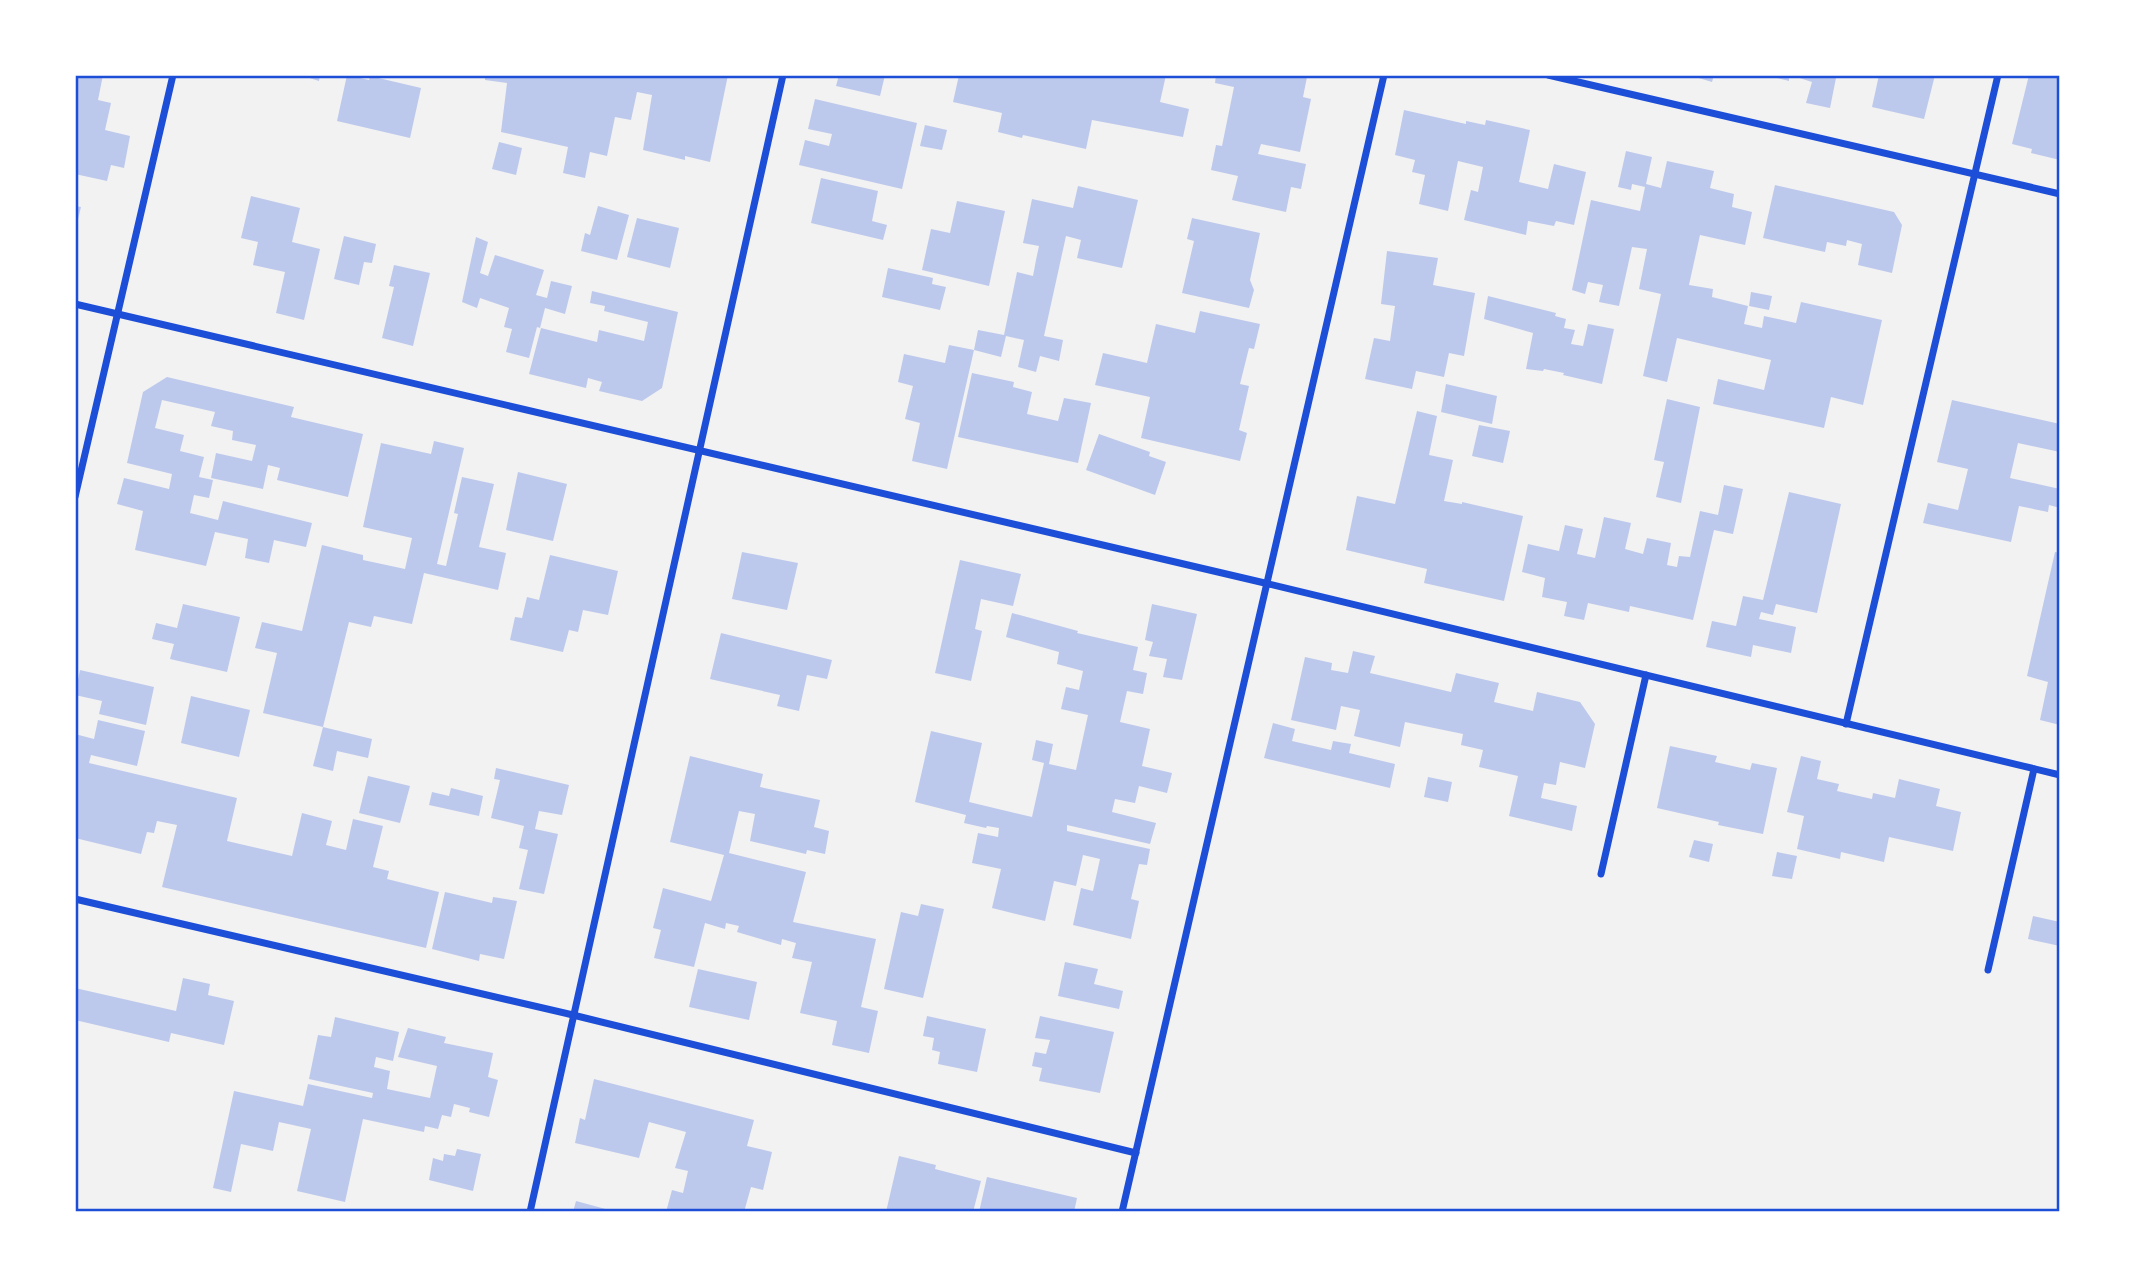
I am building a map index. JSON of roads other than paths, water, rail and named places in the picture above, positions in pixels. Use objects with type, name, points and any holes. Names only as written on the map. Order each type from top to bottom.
[{"type":"street","points":[[75,496],[173,75]]},
{"type":"street","points":[[530,1212],[783,75]]},
{"type":"street","points":[[1122,1212],[1269,584],[1384,75]]},
{"type":"street","points":[[1548,75],[2060,194]]},
{"type":"street","points":[[1846,724],[1977,174],[1998,75]]},
{"type":"street","points":[[75,304],[1269,584],[2060,775]]},
{"type":"street","points":[[1601,874],[1646,675]]},
{"type":"street","points":[[1988,970],[2034,769]]},
{"type":"street","points":[[75,900],[573,1015],[1136,1153]]}]
